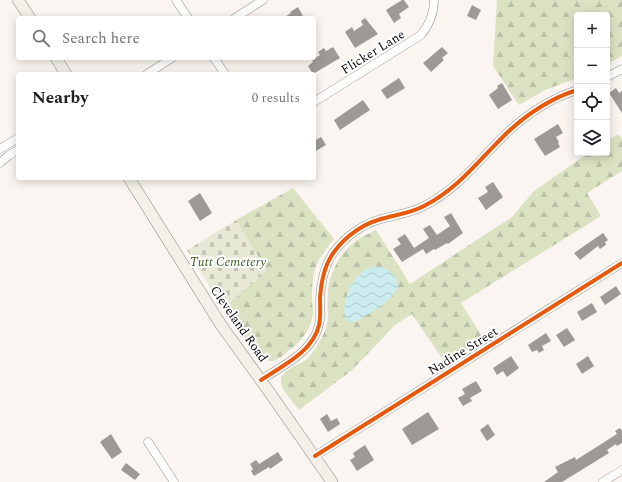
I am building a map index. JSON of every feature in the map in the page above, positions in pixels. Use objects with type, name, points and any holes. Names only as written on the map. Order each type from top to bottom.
[{"type":"main road","points":[[18,0],[29,16]]},
{"type":"main road","points":[[57,60],[65,72]]},
{"type":"main road","name":"Cleveland Road","points":[[130,180],[221,325],[332,482]]},
{"type":"street","points":[[176,0],[187,16]]},
{"type":"street","points":[[238,16],[263,0]]},
{"type":"street","name":"Flicker Lane","points":[[316,101],[416,39],[425,30],[429,23],[434,11],[434,0]]},
{"type":"street","points":[[150,72],[169,60]]},
{"type":"street","points":[[215,60],[224,72]]},
{"type":"street","points":[[610,75],[622,69]]},
{"type":"street","points":[[261,380],[298,355],[314,337],[319,326],[320,296],[323,279],[334,252],[343,241],[365,226],[377,220],[410,212],[436,199],[467,175],[509,131],[538,108],[574,91]]},
{"type":"street","points":[[0,149],[16,139]]},
{"type":"street","points":[[0,163],[16,151]]},
{"type":"street","name":"Nadine Street","points":[[314,456],[622,263]]},
{"type":"street","points":[[148,442],[174,482]]},
{"type":"street","points":[[603,482],[622,470]]},
{"type":"green space","points":[[497,0],[622,0],[622,56],[610,62],[610,12],[574,12],[574,79],[545,90],[519,105],[493,66]]},
{"type":"green space","points":[[618,134],[622,138],[622,171],[587,193],[601,216],[461,303],[485,341],[446,364],[412,314],[395,325],[352,370],[299,410],[284,391],[281,379],[285,372],[309,357],[324,333],[328,321],[330,280],[340,257],[351,245],[376,230],[410,284],[512,217],[534,191],[584,156],[610,156],[610,139]]},
{"type":"green space","points":[[293,188],[334,239],[323,253],[314,272],[312,288],[313,314],[309,328],[297,344],[281,357],[271,361],[259,354],[252,347],[223,308],[267,271],[236,220]]},
{"type":"green space","name":"Tutt Cemetery","points":[[236,220],[267,271],[223,308],[187,250]]},
{"type":"water","points":[[380,266],[389,271],[395,279],[398,286],[395,292],[386,302],[375,310],[357,321],[351,322],[346,319],[344,309],[351,285],[365,270]]},
{"type":"building","points":[[404,0],[409,7],[399,14],[401,18],[394,23],[386,10]]},
{"type":"building","points":[[472,5],[481,10],[476,20],[467,16]]},
{"type":"building","points":[[298,7],[303,16],[286,16],[291,13],[290,12]]},
{"type":"building","points":[[365,18],[378,34],[355,48],[345,32],[352,27],[354,31],[363,25],[361,21]]},
{"type":"building","points":[[333,47],[340,58],[316,72],[312,72],[308,66],[313,62],[312,60],[316,60],[316,58],[320,55],[318,52],[324,48],[326,51]]},
{"type":"building","points":[[442,47],[448,53],[442,58],[444,60],[431,72],[423,63]]},
{"type":"building","points":[[399,78],[405,88],[387,99],[381,90]]},
{"type":"building","points":[[502,83],[512,100],[498,109],[489,95]]},
{"type":"building","points":[[616,88],[619,93],[622,91],[622,113],[610,95],[610,92]]},
{"type":"building","points":[[363,100],[370,110],[340,130],[334,120]]},
{"type":"building","points":[[558,124],[563,133],[556,137],[560,147],[545,156],[534,139]]},
{"type":"building","points":[[321,137],[326,145],[316,151],[316,140]]},
{"type":"building","points":[[493,182],[503,197],[486,210],[478,198],[488,192],[485,187]]},
{"type":"building","points":[[200,193],[212,213],[200,221],[188,201]]},
{"type":"building","points":[[451,213],[463,233],[448,244],[447,243],[426,254],[423,249],[402,262],[393,249],[401,244],[397,239],[405,234],[414,248],[429,238],[423,229],[430,225],[437,235],[450,226],[444,217]]},
{"type":"building","points":[[603,233],[608,240],[605,242],[606,245],[600,249],[598,246],[580,260],[574,253]]},
{"type":"building","points":[[616,286],[621,294],[605,305],[600,297]]},
{"type":"building","points":[[592,303],[597,312],[582,321],[577,312]]},
{"type":"building","points":[[567,328],[575,340],[564,347],[556,335]]},
{"type":"building","points":[[546,333],[551,341],[542,346],[544,350],[539,353],[537,350],[532,352],[528,345]]},
{"type":"building","points":[[511,356],[519,368],[507,377],[503,371],[497,375],[493,368]]},
{"type":"building","points":[[588,356],[594,366],[582,374],[576,364]]},
{"type":"building","points":[[476,381],[482,391],[470,398],[472,401],[463,406],[458,398],[465,394],[462,389]]},
{"type":"building","points":[[428,412],[439,429],[412,445],[402,429]]},
{"type":"building","points":[[327,414],[331,421],[337,418],[340,424],[328,432],[320,419]]},
{"type":"building","points":[[488,424],[495,435],[487,441],[480,430]]},
{"type":"building","points":[[620,428],[622,431],[622,443],[617,446],[616,444],[607,450],[609,453],[562,482],[544,482],[558,472],[555,467],[575,457],[576,460],[617,434],[615,431]]},
{"type":"building","points":[[111,434],[122,452],[112,459],[100,442]]},
{"type":"building","points":[[365,445],[374,460],[357,471],[350,460],[355,457],[353,453]]},
{"type":"building","points":[[278,452],[283,460],[270,469],[269,467],[254,476],[251,471],[253,469],[250,464],[256,460],[259,464]]},
{"type":"building","points":[[126,463],[140,474],[135,480],[121,470]]},
{"type":"cycle path","points":[[261,380],[287,364],[304,351],[316,335],[320,322],[322,280],[334,252],[348,237],[372,222],[413,211],[437,199],[460,181],[510,130],[525,117],[550,101],[574,91]]},
{"type":"cycle path","points":[[315,456],[622,263]]}]
